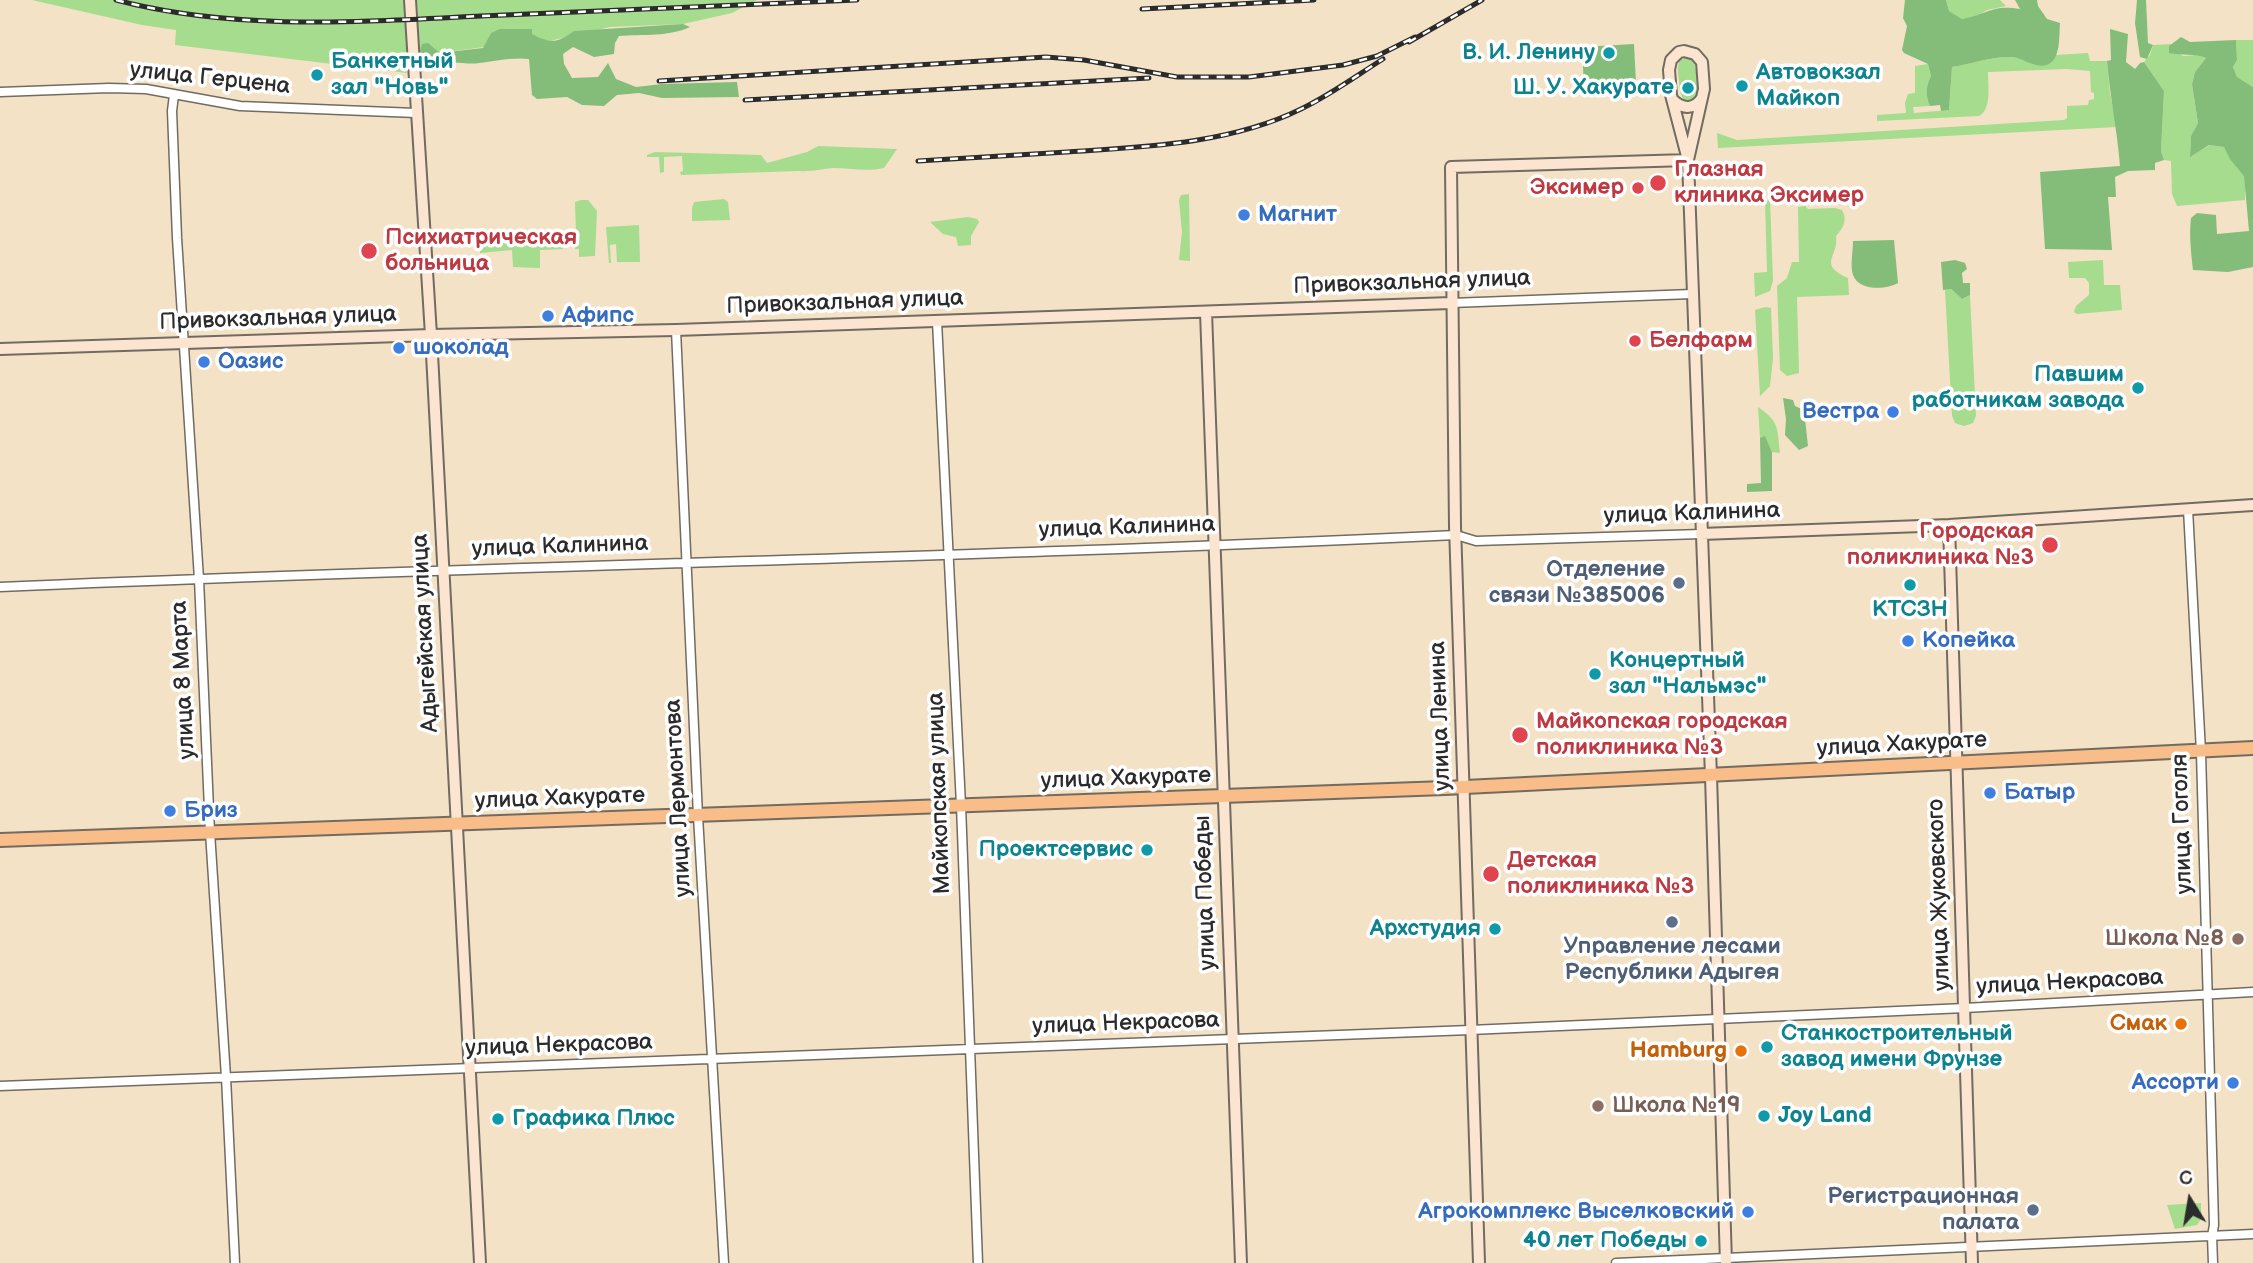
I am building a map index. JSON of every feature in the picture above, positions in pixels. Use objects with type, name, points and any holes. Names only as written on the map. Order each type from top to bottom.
[{"type":"main road","name":"улица Хакурате","points":[[0,840],[1465,788],[2253,748]]},
{"type":"street","name":"Адыгейская улица","points":[[410,0],[431,335],[480,1263]]},
{"type":"street","points":[[1688,160],[1704,89],[1702,62],[1695,54],[1684,51],[1674,55],[1669,65],[1671,95],[1688,160],[1726,1260]]},
{"type":"street","name":"улица Герцена","points":[[0,92],[146,89],[240,106],[416,113]]},
{"type":"street","name":"улица 8 Марта","points":[[174,95],[172,111],[177,238],[235,1263]]},
{"type":"street","points":[[1673,100],[1688,108],[1698,104],[1703,97]]},
{"type":"street","name":"улица Ленина","points":[[1479,1263],[1456,535],[1451,167],[1688,160]]},
{"type":"street","name":"Привокзальная улица","points":[[0,349],[1206,313],[1692,294]]},
{"type":"street","name":"улица Победы","points":[[1206,313],[1241,1263]]},
{"type":"street","name":"Майкопская улица","points":[[937,321],[961,806],[978,1263]]},
{"type":"street","name":"улица Лермонтова","points":[[676,330],[698,816],[724,1263]]},
{"type":"street","name":"улица Калинина","points":[[0,587],[1214,547],[1456,535],[1476,541],[1949,525],[2253,505]]},
{"type":"street","name":"улица Гоголя","points":[[2188,509],[2200,752],[2213,1263]]},
{"type":"street","name":"улица Жуковского","points":[[1949,525],[1972,1263]]},
{"type":"street","name":"улица Некрасова","points":[[0,1086],[1470,1030],[2253,992]]},
{"type":"street","points":[[1616,1263],[2253,1234]]},
{"type":"green space","points":[[32,0],[406,0],[407,73],[175,45],[176,30]]},
{"type":"green space","points":[[417,0],[757,0],[732,13],[683,24],[610,27],[545,42],[532,34],[491,33],[484,47],[440,53],[427,43],[419,55]]},
{"type":"green space","points":[[1905,0],[1946,0],[1949,11],[1962,19],[1996,9],[2020,9],[2015,0],[2037,0],[2047,19],[2060,23],[2056,57],[2045,65],[2004,57],[1952,67],[1949,110],[1941,111],[1940,105],[1930,106],[1928,102],[1927,91],[1931,76],[1928,64],[1902,50],[1907,26],[1903,18]]},
{"type":"green space","points":[[1946,0],[2000,0],[2006,6],[1962,19],[1949,11]]},
{"type":"green space","points":[[2137,0],[2146,0],[2148,43],[2153,45],[2147,59],[2140,57],[2135,23]]},
{"type":"green space","points":[[683,24],[690,27],[665,34],[619,36],[614,54],[594,57],[573,47],[563,54],[564,64],[572,78],[598,77],[608,63],[616,79],[636,87],[737,82],[739,97],[662,98],[639,93],[617,95],[604,106],[582,105],[567,97],[537,99],[532,95],[529,59],[450,63],[419,69],[422,44],[428,43],[440,53],[483,48],[491,33],[500,29],[532,29],[532,34],[554,41],[574,31]]},
{"type":"green space","points":[[2110,29],[2128,34],[2126,62],[2135,69],[2144,62],[2164,91],[2161,151],[2164,160],[2155,163],[2155,170],[2128,171],[2115,177],[2116,197],[2108,197],[2112,250],[2045,249],[2040,172],[2120,166],[2107,61],[2111,60]]},
{"type":"green space","points":[[2181,37],[2190,42],[2236,40],[2237,60],[2233,67],[2237,77],[2253,87],[2253,267],[2228,272],[2193,270],[2190,224],[2191,218],[2197,213],[2216,215],[2217,234],[2249,231],[2244,176],[2224,147],[2209,145],[2190,157],[2191,136],[2198,123],[2192,84],[2195,72],[2206,58],[2169,53],[2169,46]]},
{"type":"green space","points":[[2236,40],[2253,40],[2253,87],[2237,77],[2233,67],[2237,60]]},
{"type":"green space","points":[[1634,44],[1636,83],[1584,86],[1582,47]]},
{"type":"green space","points":[[2172,44],[2169,46],[2183,56],[2196,55],[2206,58],[2195,72],[2192,84],[2198,123],[2191,136],[2190,156],[2210,145],[2224,147],[2245,176],[2245,200],[2177,206],[2172,194],[2171,161],[2164,160],[2161,151],[2164,91],[2144,62],[2153,45]]},
{"type":"green space","points":[[2088,53],[2090,61],[2107,61],[2117,127],[1718,148],[1717,133],[1737,140],[2064,120],[2067,118],[2067,106],[2088,105],[2089,100],[2094,99],[2090,71],[2067,69],[1988,72],[1988,103],[1979,116],[1877,121],[1877,115],[1906,113],[1908,94],[1915,93],[1915,66],[1928,64],[1931,76],[1927,91],[1930,106],[1913,107],[1914,113],[1949,110],[1952,67],[2004,57],[2046,65],[2052,62],[2055,55]]},
{"type":"green space","points":[[1687,57],[1693,60],[1698,85],[1696,98],[1688,103],[1681,94],[1678,69],[1681,59]]},
{"type":"green space","points":[[818,146],[897,149],[884,168],[871,170],[833,168],[681,175],[682,156],[664,157],[664,172],[660,173],[659,157],[647,157],[655,152],[761,155],[767,163],[807,152]]},
{"type":"green space","points":[[1189,194],[1190,261],[1179,260],[1182,232],[1179,200],[1181,195]]},
{"type":"green space","points":[[724,199],[728,202],[730,220],[692,221],[694,202]]},
{"type":"green space","points":[[1770,199],[1773,281],[1770,291],[1755,297],[1754,273],[1767,272],[1765,201]]},
{"type":"green space","points":[[588,200],[597,211],[595,256],[579,257],[579,249],[575,249],[575,243],[563,244],[563,249],[540,250],[540,268],[513,267],[512,250],[480,253],[479,245],[503,243],[535,235],[576,234],[575,202]]},
{"type":"green space","points":[[1805,206],[1808,209],[1835,208],[1842,210],[1844,214],[1845,221],[1836,236],[1831,264],[1848,278],[1849,295],[1797,297],[1799,373],[1787,376],[1780,370],[1777,286],[1787,278],[1792,262],[1799,262],[1798,207]]},
{"type":"green space","points":[[968,217],[979,222],[971,236],[971,245],[958,246],[956,237],[943,234],[930,222]]},
{"type":"green space","points":[[639,225],[640,262],[617,262],[616,244],[610,245],[609,263],[606,227]]},
{"type":"green space","points":[[1894,240],[1898,283],[1873,288],[1856,280],[1852,267],[1853,241]]},
{"type":"green space","points":[[1955,260],[1965,263],[1967,269],[1962,273],[1963,283],[1970,283],[1970,295],[1962,299],[1951,289],[1943,290],[1941,262]]},
{"type":"green space","points":[[2103,260],[2104,285],[2120,285],[2122,310],[2077,314],[2074,312],[2076,306],[2089,295],[2089,283],[2085,278],[2069,278],[2068,262]]},
{"type":"green space","points":[[1951,289],[1962,299],[1970,295],[1976,416],[1973,423],[1964,426],[1955,423],[1952,416],[1945,290]]},
{"type":"green space","points":[[1771,308],[1773,358],[1770,386],[1760,396],[1755,310]]},
{"type":"green space","points":[[1783,398],[1793,400],[1795,406],[1804,410],[1808,446],[1799,450],[1785,435]]},
{"type":"green space","points":[[1758,407],[1776,426],[1780,453],[1772,452],[1765,437],[1760,438]]},
{"type":"green space","points":[[1765,436],[1772,452],[1772,491],[1747,492],[1747,484],[1761,483],[1760,438]]},
{"type":"green space","points":[[2201,1203],[2201,1219],[2197,1225],[2175,1229],[2167,1205]]},
{"type":"railway","points":[[116,0],[206,16],[297,22],[857,0]]},
{"type":"railway","points":[[1142,9],[1314,0]]},
{"type":"railway","points":[[1409,42],[1482,0]]},
{"type":"railway","points":[[659,81],[1046,57],[1084,60],[1177,77],[1249,77],[1343,65],[1377,56],[1415,37]]},
{"type":"railway","points":[[918,161],[1126,148],[1216,137],[1274,121],[1301,109],[1333,92],[1383,59]]},
{"type":"railway","points":[[745,100],[1149,78]]},
{"type":"place","name":"В. И. Ленину","points":[[1609,53]]},
{"type":"place","name":"Банкетный зал \"Новь\"","points":[[317,75]]},
{"type":"place","name":"Автовокзал Майкоп","points":[[1742,86]]},
{"type":"place","name":"Ш. У. Хакурате","points":[[1688,88]]},
{"type":"place","name":"Глазная клиника Эксимер","points":[[1658,183]]},
{"type":"place","name":"Эксимер","points":[[1638,188]]},
{"type":"place","name":"Магнит","points":[[1244,215]]},
{"type":"place","name":"Психиатрическая больница","points":[[369,251]]},
{"type":"place","name":"Афипс","points":[[548,316]]},
{"type":"place","name":"Белфарм","points":[[1635,341]]},
{"type":"place","name":"шоколад","points":[[399,348]]},
{"type":"place","name":"Оазис","points":[[204,362]]},
{"type":"place","name":"Павшим работникам завода","points":[[2138,388]]},
{"type":"place","name":"Вестра","points":[[1893,412]]},
{"type":"place","name":"Городская поликлиника №3","points":[[2050,545]]},
{"type":"place","name":"Отделение связи №385006","points":[[1679,583]]},
{"type":"place","name":"КТСЗН","points":[[1910,585]]},
{"type":"place","name":"Копейка","points":[[1908,641]]},
{"type":"place","name":"Концертный зал \"Нальмэс\"","points":[[1595,674]]},
{"type":"place","name":"Майкопская городская поликлиника №3","points":[[1520,735]]},
{"type":"place","name":"Батыр","points":[[1990,793]]},
{"type":"place","name":"Бриз","points":[[170,811]]},
{"type":"place","name":"Проектсервис","points":[[1147,850]]},
{"type":"place","name":"Детская поликлиника №3","points":[[1491,874]]},
{"type":"place","name":"Управление лесами Республики Адыгея","points":[[1672,922]]},
{"type":"place","name":"Архстудия","points":[[1495,929]]},
{"type":"place","name":"Школа №8","points":[[2238,939]]},
{"type":"place","name":"Смак","points":[[2181,1024]]},
{"type":"place","name":"Станкостроительный завод имени Фрунзе","points":[[1767,1047]]},
{"type":"place","name":"Hamburg","points":[[1741,1051]]},
{"type":"place","name":"Ассорти","points":[[2233,1083]]},
{"type":"place","name":"Школа №19","points":[[1598,1106]]},
{"type":"place","name":"Joy Land","points":[[1764,1116]]},
{"type":"place","name":"Графика Плюс","points":[[498,1119]]},
{"type":"place","name":"Регистрационная палата","points":[[2033,1210]]},
{"type":"place","name":"Агрокомплекс Выселковский","points":[[1748,1212]]},
{"type":"place","name":"40 лет Победы","points":[[1701,1241]]}]
